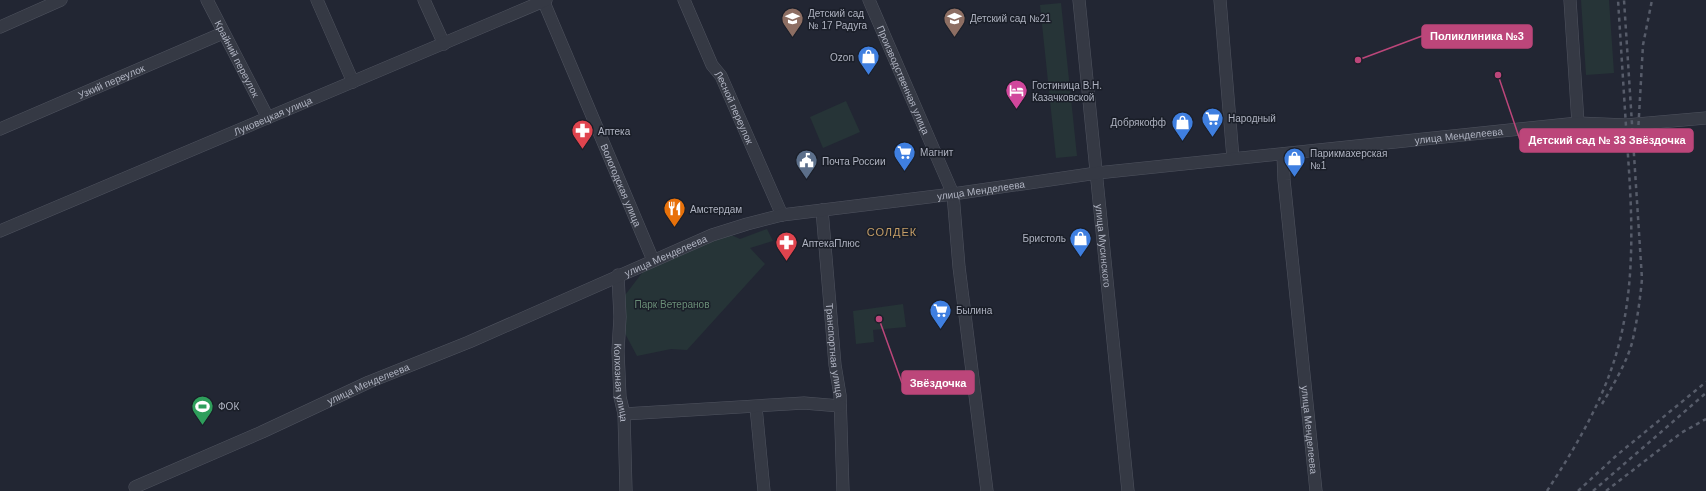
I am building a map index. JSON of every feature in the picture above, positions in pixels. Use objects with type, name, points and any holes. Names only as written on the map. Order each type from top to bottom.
[{"type":"street","points":[[0,27],[61,0]]},
{"type":"street","name":"Крайний переулок","points":[[207,0],[268,118]]},
{"type":"street","points":[[317,0],[353,82]]},
{"type":"street","points":[[424,0],[444,44]]},
{"type":"street","name":"Луковецкая улица","points":[[0,231],[444,44],[544,0]]},
{"type":"street","name":"Вологодская улица","points":[[544,0],[653,260]]},
{"type":"street","name":"Лесной переулок","points":[[684,0],[712,65],[721,76],[782,215]]},
{"type":"street","name":"Производственная улица","points":[[869,0],[953,194],[959,267],[987,491]]},
{"type":"street","name":"улица Мусинского","points":[[1079,0],[1128,491]]},
{"type":"street","points":[[1220,0],[1233,158]]},
{"type":"street","points":[[1570,0],[1578,123]]},
{"type":"street","name":"Узкий переулок","points":[[0,129],[223,32]]},
{"type":"street","name":"улица Менделеева","points":[[135,487],[262,432],[369,382],[469,342],[618,275],[712,235],[782,215],[953,194],[1097,173],[1233,158],[1578,123],[1626,125],[1706,118]]},
{"type":"street","name":"улица Менделеева","points":[[1283,154],[1284,180],[1316,491]]},
{"type":"street","name":"Транспортная улица","points":[[822,210],[840,406],[843,491]]},
{"type":"street","name":"Колхозная улица","points":[[618,275],[620,317],[618,351],[620,386],[624,414],[626,491]]},
{"type":"street","points":[[624,414],[804,403],[840,406]]},
{"type":"street","points":[[756,407],[764,491]]},
{"type":"green space","points":[[1581,0],[1609,0],[1614,73],[1586,75]]},
{"type":"green space","points":[[1061,3],[1077,156],[1056,158],[1040,5]]},
{"type":"green space","points":[[846,101],[860,132],[823,148],[810,117]]},
{"type":"green space","name":"Парк Ветеранов","points":[[767,229],[773,241],[750,248],[765,264],[687,350],[671,349],[637,356],[620,324],[619,303],[645,269],[727,233],[740,239]]},
{"type":"green space","points":[[903,304],[906,327],[873,330],[874,342],[856,344],[853,311]]},
{"type":"railway","points":[[1547,491],[1579,439],[1606,383],[1619,344],[1628,294],[1631,218],[1618,0]]},
{"type":"railway","points":[[1602,404],[1623,367],[1632,343],[1642,279],[1624,0]]},
{"type":"railway","points":[[1638,133],[1643,45],[1652,0]]},
{"type":"railway","points":[[1578,491],[1617,455],[1706,382]]},
{"type":"railway","points":[[1593,491],[1706,393]]},
{"type":"railway","points":[[1606,491],[1681,433],[1706,419]]},
{"type":"place","name":"Детский сад № 17 Радуга","points":[[792,38]]},
{"type":"place","name":"Детский сад №21","points":[[954,38]]},
{"type":"place","name":"Поликлиника №3","points":[[1358,60]]},
{"type":"place","name":"Детский сад № 33 Звёздочка","points":[[1498,75]]},
{"type":"place","name":"Ozon","points":[[869,76]]},
{"type":"place","name":"Гостиница В.Н. Казачковской","points":[[1017,110]]},
{"type":"place","name":"Народный","points":[[1212,138]]},
{"type":"place","name":"Добрякофф","points":[[1182,142]]},
{"type":"place","name":"Аптека","points":[[582,150]]},
{"type":"place","name":"Магнит","points":[[905,172]]},
{"type":"place","name":"Парикмахерская №1","points":[[1295,178]]},
{"type":"place","name":"Почта России","points":[[807,180]]},
{"type":"place","name":"Амстердам","points":[[675,228]]},
{"type":"place","name":"Бристоль","points":[[1081,258]]},
{"type":"place","name":"АптекаПлюс","points":[[787,262]]},
{"type":"place","name":"Звёздочка","points":[[879,319]]},
{"type":"place","name":"Былина","points":[[941,330]]},
{"type":"place","name":"ФОК","points":[[203,426]]},
{"type":"district","name":"СОЛДЕК","points":[[892,232]]}]
